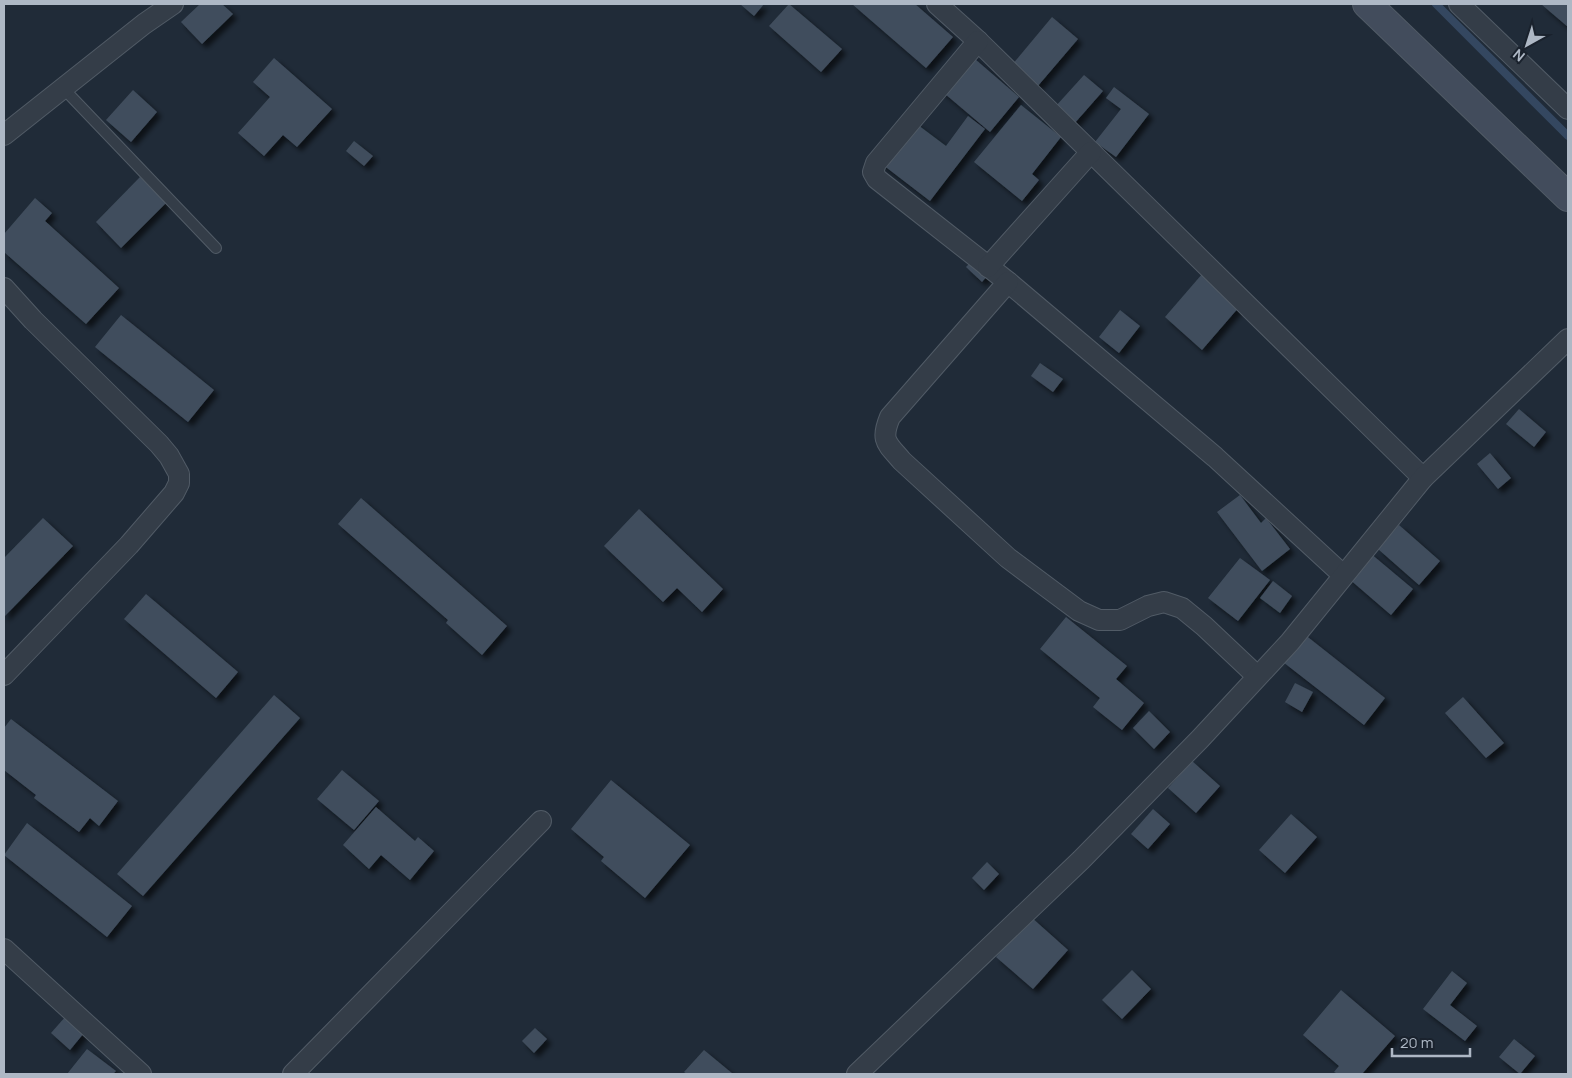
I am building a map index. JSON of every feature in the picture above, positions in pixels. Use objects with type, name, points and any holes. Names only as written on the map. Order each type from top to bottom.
[{"type":"street","points":[[4,135],[144,24],[173,4]]},
{"type":"street","points":[[938,4],[1423,478]]},
{"type":"street","points":[[1367,4],[1568,197]]},
{"type":"street","points":[[1459,4],[1568,109]]},
{"type":"street","points":[[978,41],[876,162],[873,172],[877,179],[1008,282],[1215,457],[1343,575]]},
{"type":"street","points":[[988,267],[1091,152]]},
{"type":"street","points":[[1008,282],[890,417],[884,431],[886,443],[902,461],[1008,558],[1079,611],[1099,620],[1120,620],[1148,606],[1164,602],[1182,608],[1257,676]]},
{"type":"street","points":[[4,288],[33,320],[160,444],[179,474],[179,484],[174,493],[129,545],[4,675]]},
{"type":"street","points":[[857,1074],[1081,860],[1200,739],[1290,642],[1423,478],[1568,339]]},
{"type":"street","points":[[293,1074],[541,821]]},
{"type":"street","points":[[4,949],[141,1074]]},
{"type":"lane","points":[[62,88],[216,248]]},
{"type":"building","points":[[200,4],[222,4],[233,14],[202,44],[181,22]]},
{"type":"building","points":[[740,4],[764,4],[754,16]]},
{"type":"building","points":[[789,4],[842,49],[821,72],[769,26]]},
{"type":"building","points":[[852,4],[915,4],[953,37],[926,68]]},
{"type":"building","points":[[1541,4],[1568,4],[1568,27]]},
{"type":"building","points":[[1052,17],[1078,39],[1037,87],[1012,65]]},
{"type":"building","points":[[968,53],[1019,97],[990,132],[938,88]]},
{"type":"building","points":[[274,58],[332,109],[297,147],[283,135],[264,156],[238,133],[270,97],[253,82]]},
{"type":"building","points":[[1084,75],[1103,91],[1074,124],[1055,107]]},
{"type":"building","points":[[1114,87],[1149,114],[1116,157],[1095,142],[1121,109],[1106,98]]},
{"type":"building","points":[[133,90],[157,112],[131,142],[106,120]]},
{"type":"building","points":[[1021,105],[1061,137],[1032,174],[1039,180],[1022,201],[974,162]]},
{"type":"building","points":[[906,116],[946,146],[968,116],[985,129],[930,201],[874,158]]},
{"type":"building","points":[[354,141],[373,156],[364,166],[346,151]]},
{"type":"building","points":[[140,177],[166,203],[121,248],[96,222]]},
{"type":"building","points":[[35,198],[52,213],[45,221],[119,288],[86,324],[4,252],[4,234]]},
{"type":"building","points":[[979,254],[994,268],[982,282],[966,267]]},
{"type":"building","points":[[1203,273],[1240,306],[1202,350],[1165,317]]},
{"type":"building","points":[[1120,310],[1140,326],[1119,353],[1099,337]]},
{"type":"building","points":[[121,315],[214,390],[188,422],[95,347]]},
{"type":"building","points":[[1040,363],[1063,379],[1053,392],[1031,376]]},
{"type":"building","points":[[1519,409],[1546,432],[1534,447],[1506,424]]},
{"type":"building","points":[[1490,453],[1511,478],[1498,489],[1477,464]]},
{"type":"building","points":[[1240,495],[1261,523],[1266,518],[1290,549],[1262,571],[1217,512]]},
{"type":"building","points":[[361,498],[507,626],[482,655],[446,623],[448,620],[338,524]]},
{"type":"building","points":[[639,509],[723,589],[702,612],[677,588],[663,602],[604,546]]},
{"type":"building","points":[[43,518],[73,546],[4,617],[4,558]]},
{"type":"building","points":[[1399,525],[1440,561],[1419,585],[1378,549]]},
{"type":"building","points":[[1370,553],[1413,589],[1391,615],[1348,578]]},
{"type":"building","points":[[1240,558],[1270,580],[1238,621],[1208,598]]},
{"type":"building","points":[[1273,581],[1292,596],[1280,613],[1260,598]]},
{"type":"building","points":[[146,594],[238,672],[216,698],[124,619]]},
{"type":"building","points":[[1066,617],[1127,666],[1116,679],[1144,703],[1122,730],[1093,707],[1100,698],[1040,649]]},
{"type":"building","points":[[1304,634],[1385,698],[1364,725],[1283,662]]},
{"type":"building","points":[[1295,683],[1313,692],[1302,712],[1285,702]]},
{"type":"building","points":[[274,695],[300,718],[143,896],[117,874]]},
{"type":"building","points":[[1463,697],[1504,743],[1486,758],[1445,713]]},
{"type":"building","points":[[1149,711],[1170,732],[1154,749],[1133,728]]},
{"type":"building","points":[[11,719],[118,801],[99,826],[90,818],[79,832],[34,798],[36,795],[4,770],[4,728]]},
{"type":"building","points":[[1192,761],[1220,786],[1196,813],[1168,788]]},
{"type":"building","points":[[342,770],[379,801],[354,830],[317,799]]},
{"type":"building","points":[[611,780],[690,845],[645,898],[601,861],[604,857],[571,829]]},
{"type":"building","points":[[376,807],[415,841],[418,837],[434,851],[410,880],[381,855],[369,869],[343,845]]},
{"type":"building","points":[[1153,809],[1170,824],[1148,849],[1131,834]]},
{"type":"building","points":[[1291,814],[1317,837],[1285,873],[1259,850]]},
{"type":"building","points":[[27,823],[132,906],[107,937],[4,855]]},
{"type":"building","points":[[987,862],[999,874],[984,890],[972,878]]},
{"type":"building","points":[[1031,917],[1068,950],[1033,989],[996,957]]},
{"type":"building","points":[[1132,970],[1151,989],[1122,1019],[1102,1000]]},
{"type":"building","points":[[1452,971],[1467,983],[1450,1005],[1477,1026],[1465,1041],[1423,1009]]},
{"type":"building","points":[[1341,990],[1395,1036],[1362,1074],[1338,1074],[1334,1072],[1339,1066],[1303,1035]]},
{"type":"building","points":[[66,1016],[84,1033],[70,1050],[51,1033]]},
{"type":"building","points":[[535,1028],[547,1039],[534,1053],[522,1041]]},
{"type":"building","points":[[1514,1039],[1535,1056],[1520,1074],[1499,1057]]},
{"type":"building","points":[[87,1049],[116,1071],[113,1074],[67,1074]]},
{"type":"building","points":[[704,1050],[733,1074],[687,1074],[684,1072]]},
{"type":"waterway","points":[[1436,4],[1568,136]]}]
